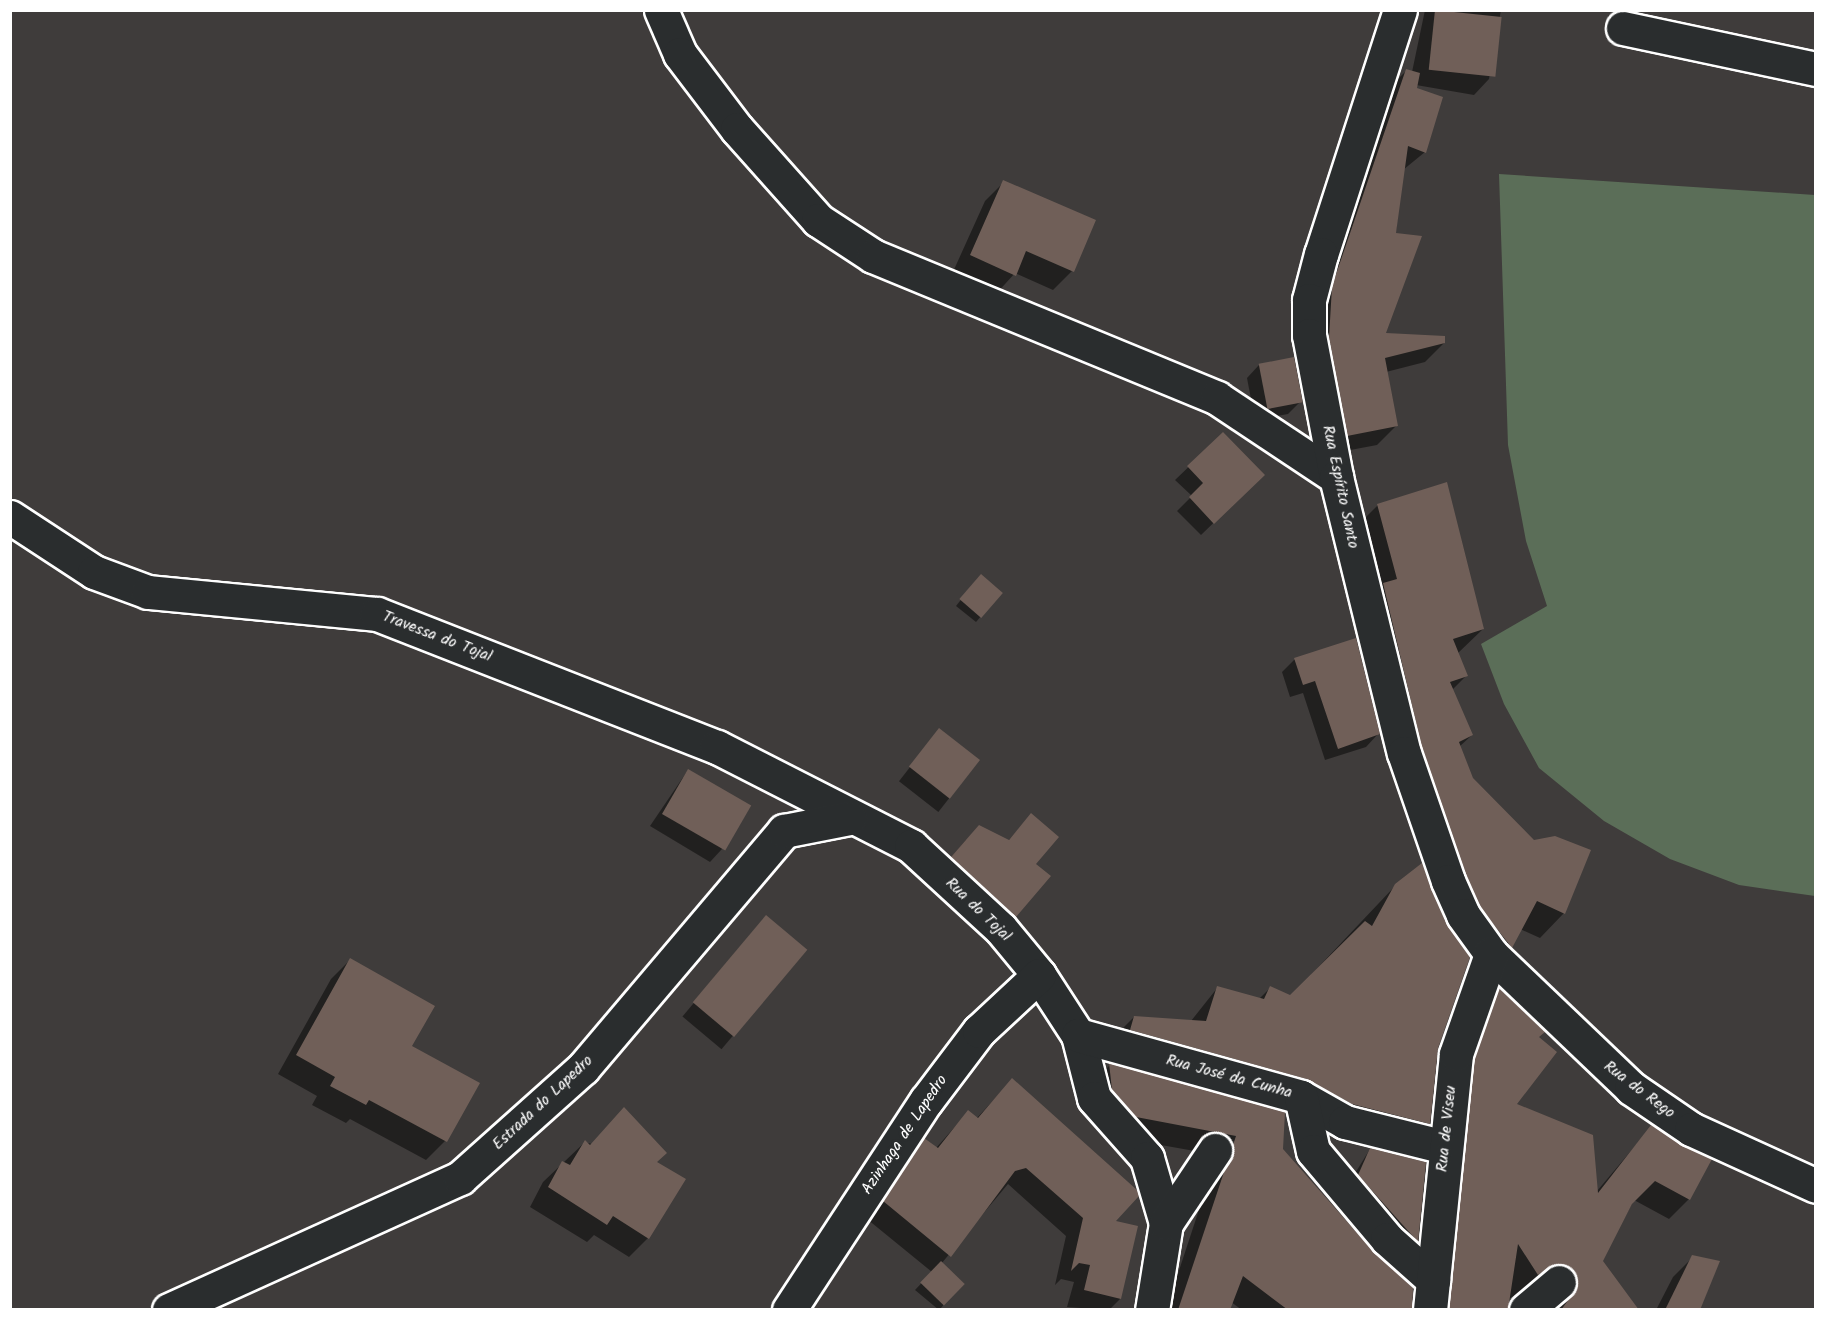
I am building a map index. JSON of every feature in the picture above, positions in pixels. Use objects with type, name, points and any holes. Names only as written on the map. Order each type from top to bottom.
[{"type":"street","points":[[661,10],[687,64],[818,220],[873,256],[1217,398],[1336,477]]},
{"type":"street","name":"Rua Espírito Santo","points":[[1400,10],[1309,300],[1310,335],[1336,477],[1404,753],[1463,915],[1491,954]]},
{"type":"street","points":[[1623,28],[1815,69]]},
{"type":"street","name":"Travessa do Tojal","points":[[10,517],[94,572],[148,592],[377,614],[717,747],[850,818]]},
{"type":"street","name":"Rua do Tojal","points":[[850,818],[911,846],[1001,929],[1038,975],[1078,1035],[1094,1098],[1147,1158],[1166,1222]]},
{"type":"street","name":"Estrada do Lapedro","points":[[170,1310],[460,1178],[583,1068],[784,831],[850,818]]},
{"type":"street","name":"Rua de Viseu","points":[[1431,1295],[1456,1054],[1491,954]]},
{"type":"street","name":"Rua do Rego","points":[[1491,954],[1631,1088],[1691,1129],[1815,1186]]},
{"type":"street","name":"Azinhaga de Lapedro","points":[[789,1310],[926,1101],[979,1031],[1038,975]]},
{"type":"street","name":"Rua José da Cunha","points":[[1078,1035],[1301,1097],[1345,1122],[1445,1147]]},
{"type":"street","points":[[1301,1097],[1313,1151],[1346,1186],[1431,1295]]},
{"type":"street","points":[[1152,1310],[1166,1222],[1215,1150]]},
{"type":"street","points":[[1526,1310],[1559,1282]]},
{"type":"green space","points":[[1499,174],[1815,195],[1815,896],[1739,885],[1670,859],[1604,821],[1539,768],[1504,704],[1481,644],[1547,606],[1526,541],[1508,445]]},
{"type":"building","points":[[1435,10],[1502,17],[1495,77],[1429,70]]},
{"type":"building","points":[[1406,69],[1420,73],[1417,88],[1443,97],[1426,153],[1408,146],[1396,233],[1422,236],[1386,333],[1445,336],[1445,343],[1385,358],[1398,426],[1347,436],[1329,338],[1332,286]]},
{"type":"building","points":[[1003,180],[1096,220],[1074,272],[1026,251],[1016,276],[970,255]]},
{"type":"building","points":[[1294,357],[1303,402],[1267,409],[1259,364]]},
{"type":"building","points":[[1223,432],[1265,475],[1214,524],[1189,497],[1203,483],[1187,466]]},
{"type":"building","points":[[1447,482],[1484,629],[1453,639],[1468,676],[1450,682],[1473,735],[1459,742],[1473,778],[1534,840],[1555,836],[1591,850],[1565,914],[1537,901],[1512,948],[1479,906],[1465,874],[1422,748],[1383,583],[1397,579],[1377,504]]},
{"type":"building","points":[[981,574],[1003,593],[981,618],[959,599]]},
{"type":"building","points":[[1356,638],[1380,734],[1338,749],[1315,681],[1303,685],[1294,658]]},
{"type":"building","points":[[939,728],[980,760],[950,799],[909,767]]},
{"type":"building","points":[[688,769],[751,806],[725,851],[662,814]]},
{"type":"building","points":[[1031,813],[1059,837],[1036,864],[1051,876],[1016,917],[951,857],[979,825],[1009,840]]},
{"type":"building","points":[[1422,863],[1446,923],[1470,957],[1438,1048],[1430,1124],[1352,1104],[1306,1079],[1130,1030],[1134,1016],[1206,1021],[1217,986],[1264,999],[1270,986],[1290,995],[1365,921],[1372,926],[1395,884]]},
{"type":"building","points":[[766,915],[807,950],[734,1037],[693,1002]]},
{"type":"building","points":[[350,958],[435,1006],[412,1046],[480,1083],[447,1142],[369,1100],[366,1105],[330,1086],[335,1077],[296,1055]]},
{"type":"building","points":[[1499,988],[1545,1032],[1539,1037],[1557,1052],[1517,1104],[1593,1135],[1598,1193],[1651,1125],[1712,1159],[1690,1200],[1655,1181],[1632,1204],[1603,1261],[1639,1310],[1561,1310],[1577,1288],[1574,1270],[1556,1264],[1538,1275],[1518,1244],[1508,1310],[1449,1310],[1474,1058]]},
{"type":"building","points":[[1109,1063],[1285,1112],[1283,1149],[1373,1251],[1413,1288],[1412,1310],[1288,1310],[1243,1276],[1230,1310],[1178,1310],[1236,1136],[1136,1117],[1112,1090]]},
{"type":"building","points":[[1012,1078],[1137,1190],[1139,1196],[1116,1221],[1138,1226],[1121,1299],[1084,1290],[1090,1265],[1079,1263],[1071,1271],[1083,1218],[1026,1168],[1015,1171],[951,1257],[883,1201],[924,1138],[938,1148],[968,1110],[978,1118]]},
{"type":"building","points":[[624,1107],[667,1153],[657,1162],[686,1179],[649,1239],[613,1216],[607,1225],[548,1187],[562,1161],[570,1165],[585,1140],[590,1145]]},
{"type":"building","points":[[1370,1148],[1426,1162],[1418,1242],[1358,1175]]},
{"type":"building","points":[[1692,1255],[1720,1261],[1700,1310],[1665,1310]]},
{"type":"building","points":[[941,1261],[965,1284],[944,1306],[920,1283]]}]
